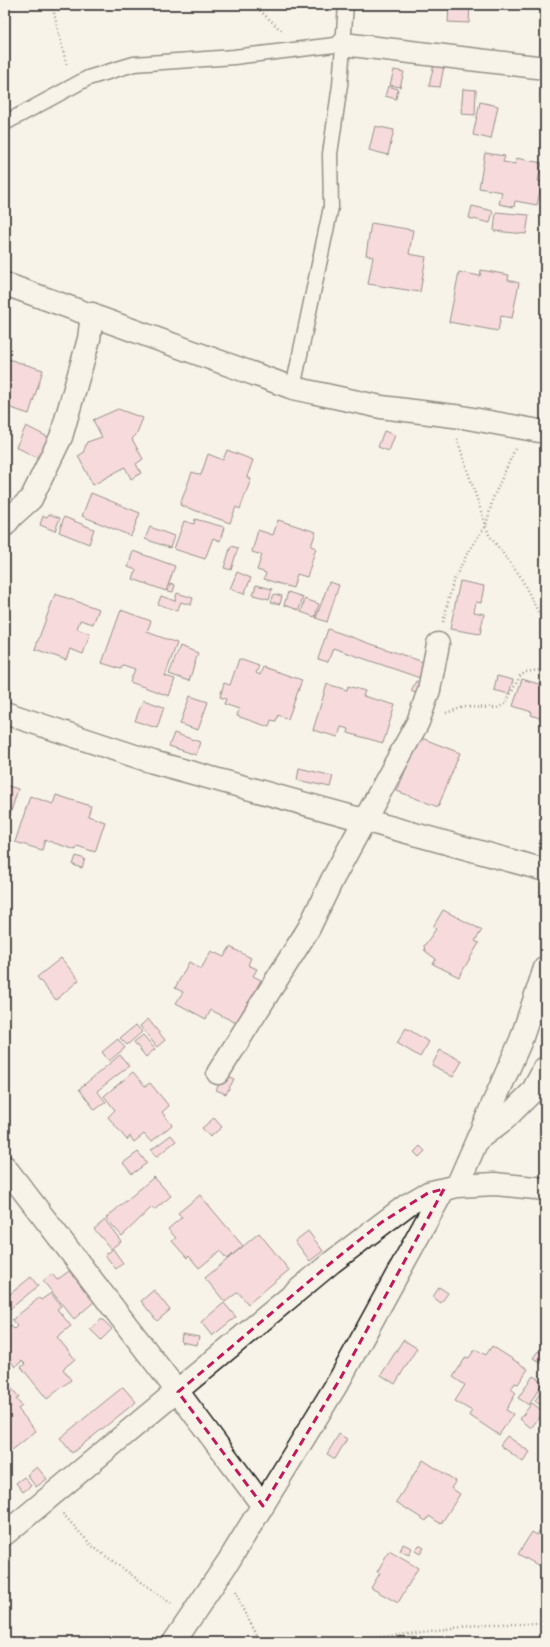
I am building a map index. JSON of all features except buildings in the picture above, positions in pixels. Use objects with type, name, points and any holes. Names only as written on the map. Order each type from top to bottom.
[{"type":"street","points":[[343,44],[545,68]]},
{"type":"street","points":[[5,284],[92,314],[293,388],[381,407],[450,416],[545,432]]},
{"type":"street","points":[[5,526],[12,516],[31,499],[61,437],[89,339],[92,314]]},
{"type":"street","points":[[218,1073],[309,928],[332,880],[418,722],[429,690],[438,644]]},
{"type":"street","points":[[5,713],[153,762],[366,819],[545,870]]},
{"type":"street","points":[[174,1642],[228,1562],[340,1379],[476,1140],[521,1040],[545,968]]},
{"type":"street","points":[[476,1140],[505,1119],[532,1092],[545,1068]]},
{"type":"street","points":[[5,1167],[178,1392],[263,1506]]},
{"type":"street","points":[[5,1534],[51,1498],[332,1262],[382,1222],[407,1205],[428,1194],[450,1187],[495,1184],[545,1189]]},
{"type":"lane","points":[[293,388],[331,207],[330,154],[346,5]]},
{"type":"lane","points":[[5,123],[88,78],[134,64],[234,57],[343,44]]},
{"type":"path","points":[[52,5],[72,87]]},
{"type":"path","points":[[254,5],[300,49]]},
{"type":"path","points":[[450,416],[489,535],[520,576],[545,625]]},
{"type":"path","points":[[438,644],[453,582],[469,550],[486,525],[493,498],[522,428]]},
{"type":"path","points":[[418,722],[464,707],[497,708],[504,704],[520,676],[526,672],[545,669]]},
{"type":"path","points":[[51,1498],[68,1520],[92,1546],[162,1599],[194,1613]]},
{"type":"path","points":[[228,1562],[232,1582],[242,1608],[262,1642]]},
{"type":"path","points":[[328,1642],[485,1624],[545,1624]]},
{"type":"path","points":[[200,1640],[223,1638],[259,1639],[286,1642]]},
{"type":"highlighted area","points":[[444,1189],[340,1379],[263,1506],[178,1392],[332,1262],[382,1222],[428,1193]]}]
